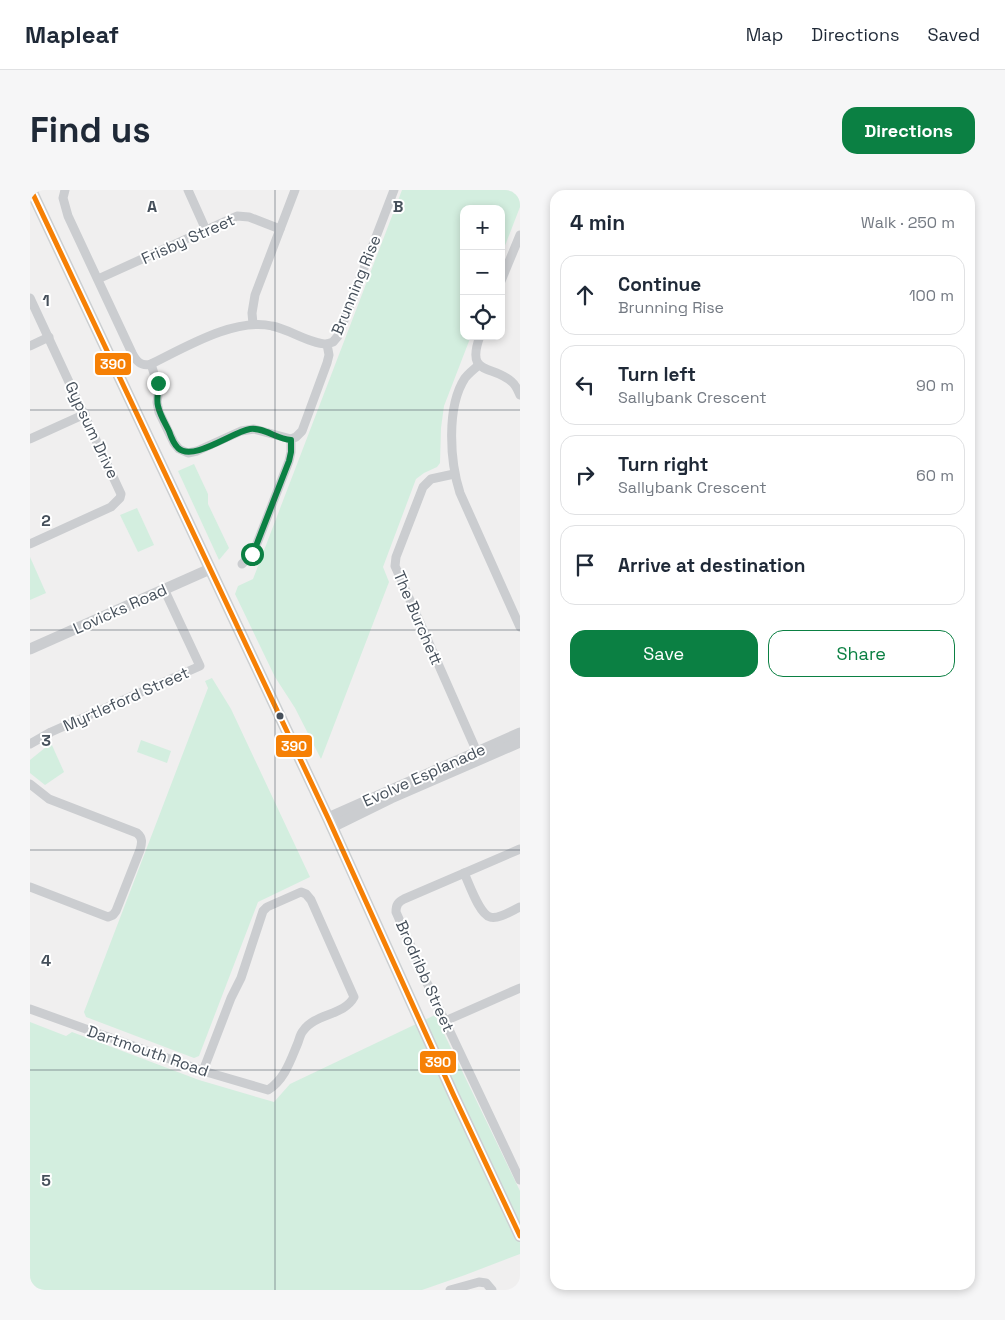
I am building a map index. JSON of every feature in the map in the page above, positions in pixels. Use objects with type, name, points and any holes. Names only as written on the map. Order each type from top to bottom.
[{"type":"main road","points":[[31,190],[330,822],[454,1096],[520,1236]]},
{"type":"street","points":[[66,190],[63,198],[65,210],[135,359],[143,365],[152,364],[241,325],[272,326],[318,343],[327,344]]},
{"type":"street","points":[[188,190],[206,230]]},
{"type":"street","points":[[253,324],[252,313],[255,295],[295,190]]},
{"type":"street","name":"Brunning Rise","points":[[242,564],[252,554],[256,546],[289,461],[291,440],[300,434],[321,380],[329,356],[327,344],[338,336],[394,190]]},
{"type":"street","name":"Frisby Street","points":[[98,279],[232,218],[243,215],[280,229]]},
{"type":"street","points":[[505,271],[520,235]]},
{"type":"street","name":"Gypsum Drive","points":[[30,298],[120,490],[120,498],[110,507],[30,544]]},
{"type":"street","points":[[30,346],[49,337]]},
{"type":"street","points":[[479,340],[476,351],[479,365],[512,382],[520,395]]},
{"type":"street","points":[[152,364],[159,389],[157,402],[159,412],[174,443],[179,449],[188,452],[197,451],[241,431],[254,429],[291,440]]},
{"type":"street","points":[[479,365],[465,378],[456,404],[451,433],[454,474],[460,493],[520,628]]},
{"type":"street","points":[[30,439],[85,414]]},
{"type":"street","name":"The Burchett","points":[[454,474],[431,480],[423,487],[398,551],[395,566],[478,756]]},
{"type":"street","name":"Lovicks Road","points":[[30,649],[210,569]]},
{"type":"street","name":"Myrtleford Street","points":[[30,744],[52,732],[200,666],[164,590]]},
{"type":"street","name":"Evolve Esplanade","points":[[330,822],[478,756],[520,733]]},
{"type":"street","name":"Evolve Esplanade","points":[[478,756],[520,742]]},
{"type":"street","points":[[30,784],[49,799],[136,832],[141,836],[142,843],[116,911],[108,917],[30,887]]},
{"type":"street","points":[[520,849],[464,873],[482,912],[490,917],[496,917],[520,907]]},
{"type":"street","name":"Brodribb Street","points":[[464,873],[399,902],[396,907],[398,918],[520,1180]]},
{"type":"street","name":"Dartmouth Road","points":[[30,1009],[203,1071],[268,1090],[274,1087],[286,1072],[302,1031],[312,1022],[351,1003],[354,997],[311,900],[306,894],[301,892],[267,907],[264,911],[241,978],[231,998],[203,1071]]},
{"type":"street","points":[[445,1021],[520,988]]},
{"type":"street","points":[[450,1290],[479,1282],[486,1283],[492,1290]]},
{"type":"green space","points":[[402,190],[520,190],[520,207],[505,246],[505,205],[460,205],[460,340],[469,340],[444,406],[440,463],[437,467],[416,479],[383,567],[389,582],[321,759],[295,708],[275,677],[235,594],[238,586],[253,579]]},
{"type":"green space","points":[[194,464],[208,494],[208,504],[229,548],[219,560],[178,471]]},
{"type":"green space","points":[[137,508],[154,545],[138,552],[120,515]]},
{"type":"green space","points":[[30,557],[46,593],[30,600]]},
{"type":"green space","points":[[212,678],[231,709],[310,877],[258,902],[199,1056],[194,1058],[86,1017],[84,1012],[208,688],[205,681]]},
{"type":"green space","points":[[141,740],[171,751],[167,763],[137,752]]},
{"type":"green space","points":[[51,743],[64,772],[45,785],[30,773],[30,760]]},
{"type":"green space","points":[[435,1015],[520,1191],[520,1254],[422,1290],[30,1290],[30,1022],[66,1036],[72,1032],[199,1080],[274,1102],[290,1084]]},
{"type":"transit line","name":"390","points":[[31,190],[328,818],[454,1096],[520,1236]]},
{"type":"route","points":[[158,383],[159,393],[157,402],[159,412],[174,443],[183,451],[197,451],[247,429],[260,430],[291,440],[289,461],[252,554]]}]
